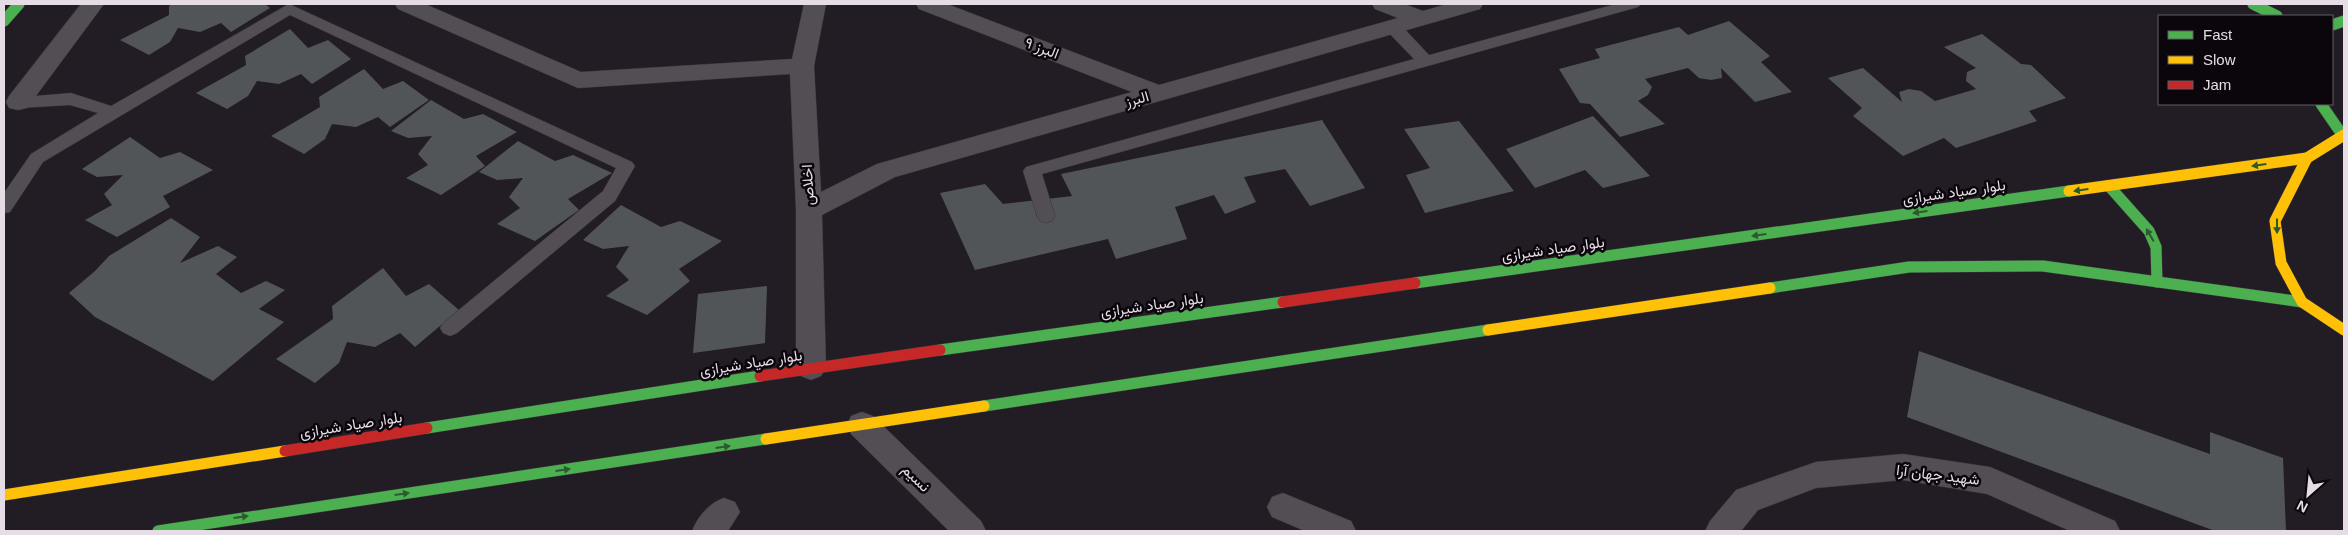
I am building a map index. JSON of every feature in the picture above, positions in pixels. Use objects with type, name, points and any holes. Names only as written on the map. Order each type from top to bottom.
[{"type":"main road","points":[[4,21],[19,4]]},
{"type":"main road","points":[[2252,4],[2259,15]]},
{"type":"main road","points":[[2252,4],[2274,15]]},
{"type":"main road","points":[[2302,302],[2281,262],[2275,220],[2307,158],[2344,135],[2322,105]]},
{"type":"main road","name":"بلوار صیاد شیرازی","points":[[4,495],[811,368],[2307,158]]},
{"type":"main road","points":[[2109,186],[2149,232],[2156,247],[2157,282]]},
{"type":"main road","points":[[158,531],[207,522],[1909,267],[2042,266],[2302,302],[2344,330]]},
{"type":"main road","points":[[180,531],[207,522]]},
{"type":"street","points":[[18,102],[93,4]]},
{"type":"street","points":[[406,4],[578,80],[802,66]]},
{"type":"street","name":"اخلاص","points":[[811,368],[809,210],[802,66],[815,4]]},
{"type":"street","name":"البرز ۹","points":[[927,4],[1157,93]]},
{"type":"street","points":[[1382,4],[1420,18]]},
{"type":"street","name":"البرز","points":[[809,210],[886,170],[1472,4]]},
{"type":"street","name":"نسیم","points":[[862,425],[970,531]]},
{"type":"street","name":"شهید جهان آرا","points":[[1721,531],[1747,500],[1816,475],[1903,467],[1990,481],[2104,531]]},
{"type":"street","points":[[1283,507],[1340,531]]},
{"type":"lane","points":[[1046,216],[1032,170],[1633,4]]},
{"type":"lane","points":[[4,207],[37,158],[289,9],[626,166],[609,196],[450,328]]},
{"type":"lane","points":[[1392,26],[1426,62]]},
{"type":"lane","points":[[18,102],[71,99],[113,112]]},
{"type":"building","points":[[172,4],[265,4],[270,8],[231,32],[221,23],[200,32],[178,28],[170,42],[149,55],[120,40],[169,15],[169,6]]},
{"type":"building","points":[[1729,21],[1770,56],[1761,62],[1792,92],[1755,102],[1721,68],[1722,78],[1711,80],[1699,78],[1688,68],[1645,79],[1652,87],[1648,95],[1638,101],[1665,124],[1620,137],[1590,104],[1580,103],[1559,69],[1600,58],[1595,49],[1679,27],[1688,35]]},
{"type":"building","points":[[290,29],[308,48],[328,40],[351,59],[312,84],[301,74],[279,84],[257,81],[248,96],[227,109],[196,93],[246,65],[245,56]]},
{"type":"building","points":[[1982,34],[2021,64],[2031,65],[2066,98],[2029,111],[2037,121],[1956,148],[1944,138],[1903,156],[1853,116],[1862,108],[1828,78],[1863,68],[1902,102],[1899,92],[1909,89],[1921,91],[1935,101],[1976,89],[1966,81],[1967,72],[1976,68],[1944,47]]},
{"type":"building","points":[[364,69],[383,89],[403,81],[429,100],[390,127],[378,117],[356,127],[332,124],[325,139],[304,154],[271,136],[320,107],[319,97]]},
{"type":"building","points":[[431,100],[464,119],[483,114],[517,132],[476,156],[485,166],[441,195],[406,178],[428,165],[418,154],[432,136],[408,138],[391,131]]},
{"type":"building","points":[[1593,116],[1650,176],[1603,188],[1585,170],[1535,188],[1506,149]]},
{"type":"building","points":[[1322,120],[1365,188],[1310,206],[1285,169],[1244,177],[1256,202],[1225,214],[1214,195],[1175,207],[1187,239],[1116,259],[1108,239],[975,270],[940,193],[985,184],[1003,204],[1072,196],[1061,174]]},
{"type":"building","points":[[1459,121],[1514,191],[1425,213],[1406,175],[1430,168],[1404,129]]},
{"type":"building","points":[[130,137],[160,158],[180,152],[213,170],[163,196],[170,207],[117,237],[85,220],[112,205],[104,194],[123,175],[97,177],[82,169]]},
{"type":"building","points":[[518,141],[555,161],[573,155],[612,173],[568,199],[579,210],[535,241],[497,224],[520,208],[509,197],[523,178],[497,180],[479,172]]},
{"type":"building","points":[[621,205],[661,227],[680,221],[722,241],[679,269],[690,281],[647,315],[606,296],[629,280],[616,267],[629,246],[603,249],[583,240]]},
{"type":"building","points":[[171,218],[200,237],[180,263],[218,246],[237,257],[216,274],[241,293],[266,281],[285,290],[259,309],[284,322],[213,381],[95,317],[69,293],[95,271],[109,256]]},
{"type":"building","points":[[383,268],[406,296],[429,284],[459,310],[415,347],[400,333],[375,347],[347,342],[339,363],[315,383],[276,359],[333,319],[332,306]]},
{"type":"building","points":[[767,286],[765,343],[693,353],[698,294]]},
{"type":"building","points":[[1919,351],[2210,454],[2210,432],[2283,458],[2286,531],[2215,531],[1907,417]]},
{"type":"traffic: fast","points":[[4,21],[19,4]]},
{"type":"traffic: fast","points":[[2253,4],[2275,15]]},
{"type":"traffic: fast","points":[[2333,25],[2344,21]]},
{"type":"traffic: fast","points":[[2322,105],[2343,136]]},
{"type":"traffic: fast","points":[[2109,186],[2149,231],[2156,247],[2157,282]]},
{"type":"traffic: fast","points":[[1415,283],[2069,191]]},
{"type":"traffic: fast","points":[[1770,288],[1909,267],[2043,266],[2302,302]]},
{"type":"traffic: fast","points":[[940,350],[1283,302]]},
{"type":"traffic: fast","points":[[984,406],[1488,330]]},
{"type":"traffic: fast","points":[[427,428],[760,376]]},
{"type":"traffic: fast","points":[[158,531],[766,439]]},
{"type":"traffic: slow","points":[[2344,135],[2307,158],[2275,221],[2281,263],[2302,302],[2344,330]]},
{"type":"traffic: slow","points":[[2069,191],[2307,158]]},
{"type":"traffic: slow","points":[[1488,330],[1770,288]]},
{"type":"traffic: slow","points":[[766,439],[984,406]]},
{"type":"traffic: slow","points":[[4,495],[285,451]]},
{"type":"traffic: jam","points":[[1283,302],[1415,283]]},
{"type":"traffic: jam","points":[[760,376],[940,350]]},
{"type":"traffic: jam","points":[[285,451],[427,428]]}]
